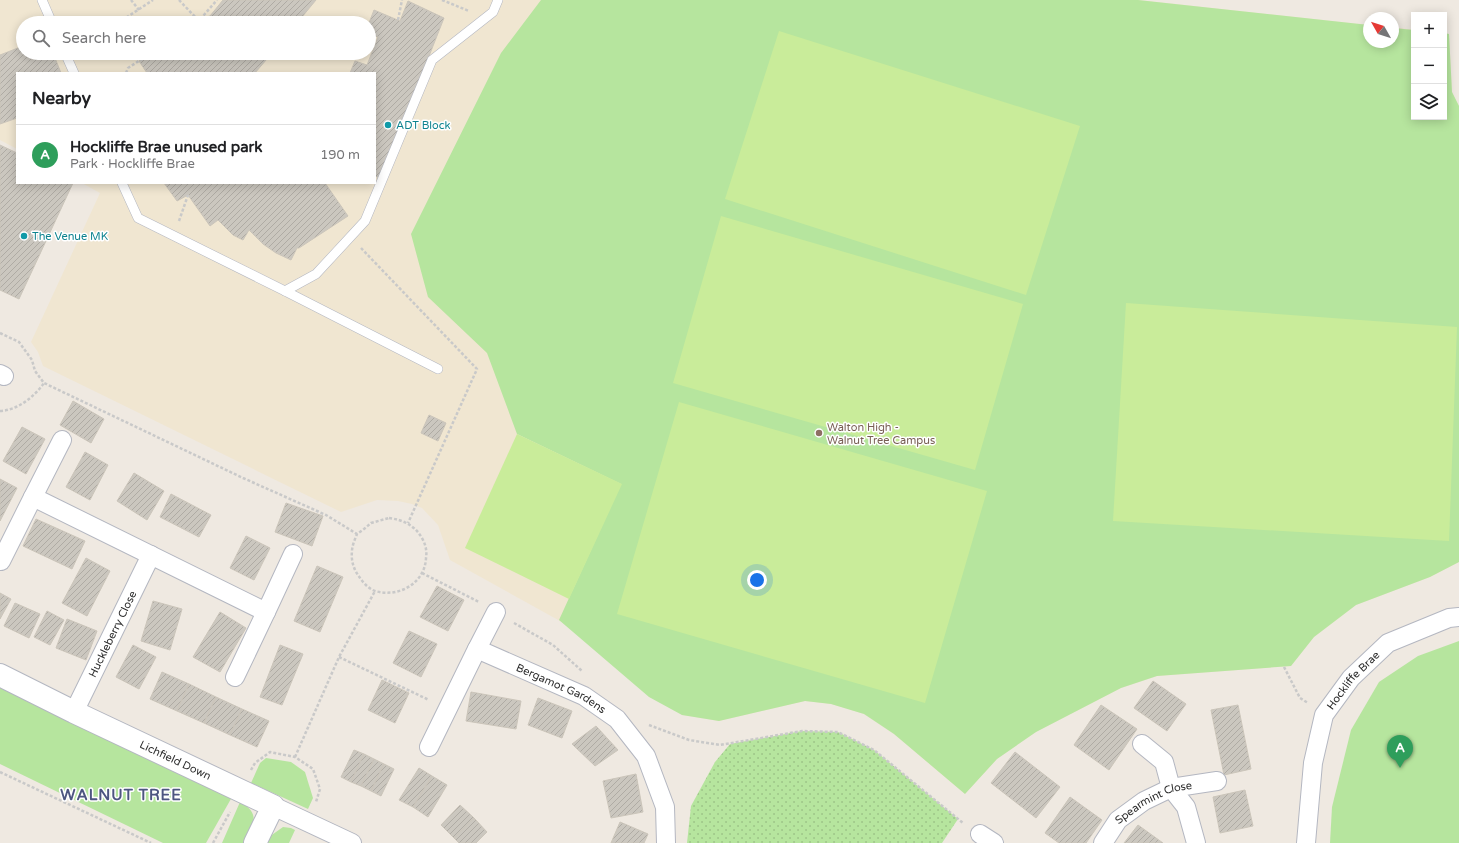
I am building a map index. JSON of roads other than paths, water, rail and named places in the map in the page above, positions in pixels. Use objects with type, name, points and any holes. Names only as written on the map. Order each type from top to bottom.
[{"type":"street","points":[[1,561],[62,440]]},
{"type":"street","points":[[33,497],[266,612]]},
{"type":"street","points":[[235,678],[293,554]]},
{"type":"street","name":"Huckleberry Close","points":[[74,712],[151,555]]},
{"type":"street","points":[[429,747],[496,612]]},
{"type":"street","name":"Hockliffe Brae","points":[[1306,843],[1313,763],[1324,715],[1350,678],[1388,643],[1449,618],[1459,617]]},
{"type":"street","name":"Bergamot Gardens","points":[[477,649],[584,696],[617,719],[646,756],[665,808],[666,843]]},
{"type":"street","name":"Lichfield Down","points":[[0,675],[74,712],[352,843]]},
{"type":"street","points":[[1142,744],[1164,762],[1170,788],[1186,807],[1196,843]]},
{"type":"street","name":"Spearmint Close","points":[[1103,843],[1118,820],[1144,801],[1170,788],[1217,781]]},
{"type":"street","points":[[255,843],[273,806]]},
{"type":"lane","points":[[42,0],[49,16]]},
{"type":"lane","points":[[285,291],[316,274],[364,221],[432,60],[493,12],[498,0]]},
{"type":"lane","points":[[68,60],[74,72]]},
{"type":"lane","points":[[122,184],[138,218],[438,369]]},
{"type":"place","name":"ADT Block","points":[[388,125]]},
{"type":"place","name":"The Venue MK","points":[[24,236]]},
{"type":"place","name":"Walton High - Walnut Tree Campus","points":[[819,433]]},
{"type":"place","name":"Hockliffe Brae unused park","points":[[1400,768]]},
{"type":"district","name":"WALNUT TREE","points":[[121,795]]}]
